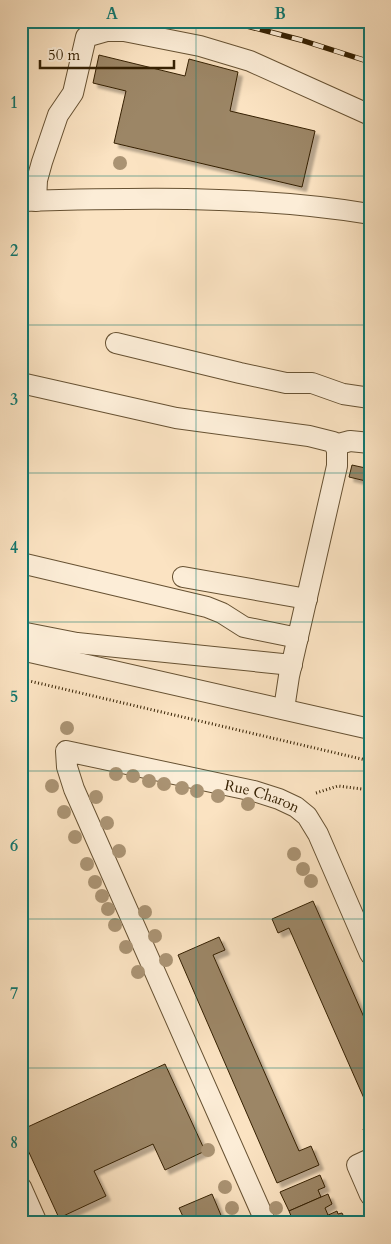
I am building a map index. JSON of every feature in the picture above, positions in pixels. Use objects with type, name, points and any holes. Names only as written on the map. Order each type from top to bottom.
[{"type":"street","points":[[370,115],[258,64],[226,53],[124,31],[96,32],[86,37],[72,93],[58,115],[29,201],[128,198],[234,201],[370,214]]},
{"type":"street","points":[[116,343],[231,371],[286,382],[312,383],[343,394],[370,398]]},
{"type":"street","points":[[21,383],[152,414],[327,439],[335,445]]},
{"type":"street","points":[[335,445],[350,441],[370,443]]},
{"type":"street","points":[[284,710],[292,665],[336,466],[335,445]]},
{"type":"street","points":[[21,563],[207,607],[222,613],[244,627],[298,638]]},
{"type":"street","points":[[183,577],[307,599]]},
{"type":"street","points":[[21,632],[87,644],[292,665]]},
{"type":"street","points":[[21,650],[370,729]]},
{"type":"street","name":"Rue Charon","points":[[266,1223],[74,789],[67,767],[66,751],[254,791],[296,807],[307,816],[318,834],[363,918],[370,954]]},
{"type":"street","points":[[370,1159],[356,1164],[370,1196]]},
{"type":"street","points":[[21,1186],[37,1223]]},
{"type":"path","points":[[21,679],[370,761]]},
{"type":"path","points":[[316,793],[338,786],[370,790]]},
{"type":"building","points":[[99,55],[185,76],[189,59],[238,72],[230,111],[315,131],[302,187],[114,143],[126,91],[93,83]]},
{"type":"building","points":[[352,465],[370,469],[370,482],[349,477]]},
{"type":"building","points":[[313,901],[370,1031],[370,1112],[289,928],[278,933],[272,919]]},
{"type":"building","points":[[219,937],[225,950],[213,955],[299,1151],[311,1146],[319,1165],[277,1183],[178,955]]},
{"type":"building","points":[[165,1064],[205,1151],[165,1170],[153,1144],[94,1171],[106,1196],[59,1218],[21,1135],[21,1130]]},
{"type":"building","points":[[370,1126],[370,1145],[363,1129]]},
{"type":"building","points":[[320,1175],[325,1187],[318,1190],[321,1197],[289,1211],[280,1192]]},
{"type":"building","points":[[212,1194],[223,1220],[218,1223],[186,1223],[179,1208]]},
{"type":"building","points":[[328,1194],[332,1204],[325,1208],[328,1215],[311,1223],[294,1223],[289,1211]]},
{"type":"building","points":[[337,1211],[338,1214],[342,1213],[346,1221],[311,1223]]},
{"type":"railway","points":[[228,21],[301,40],[370,62]]}]
